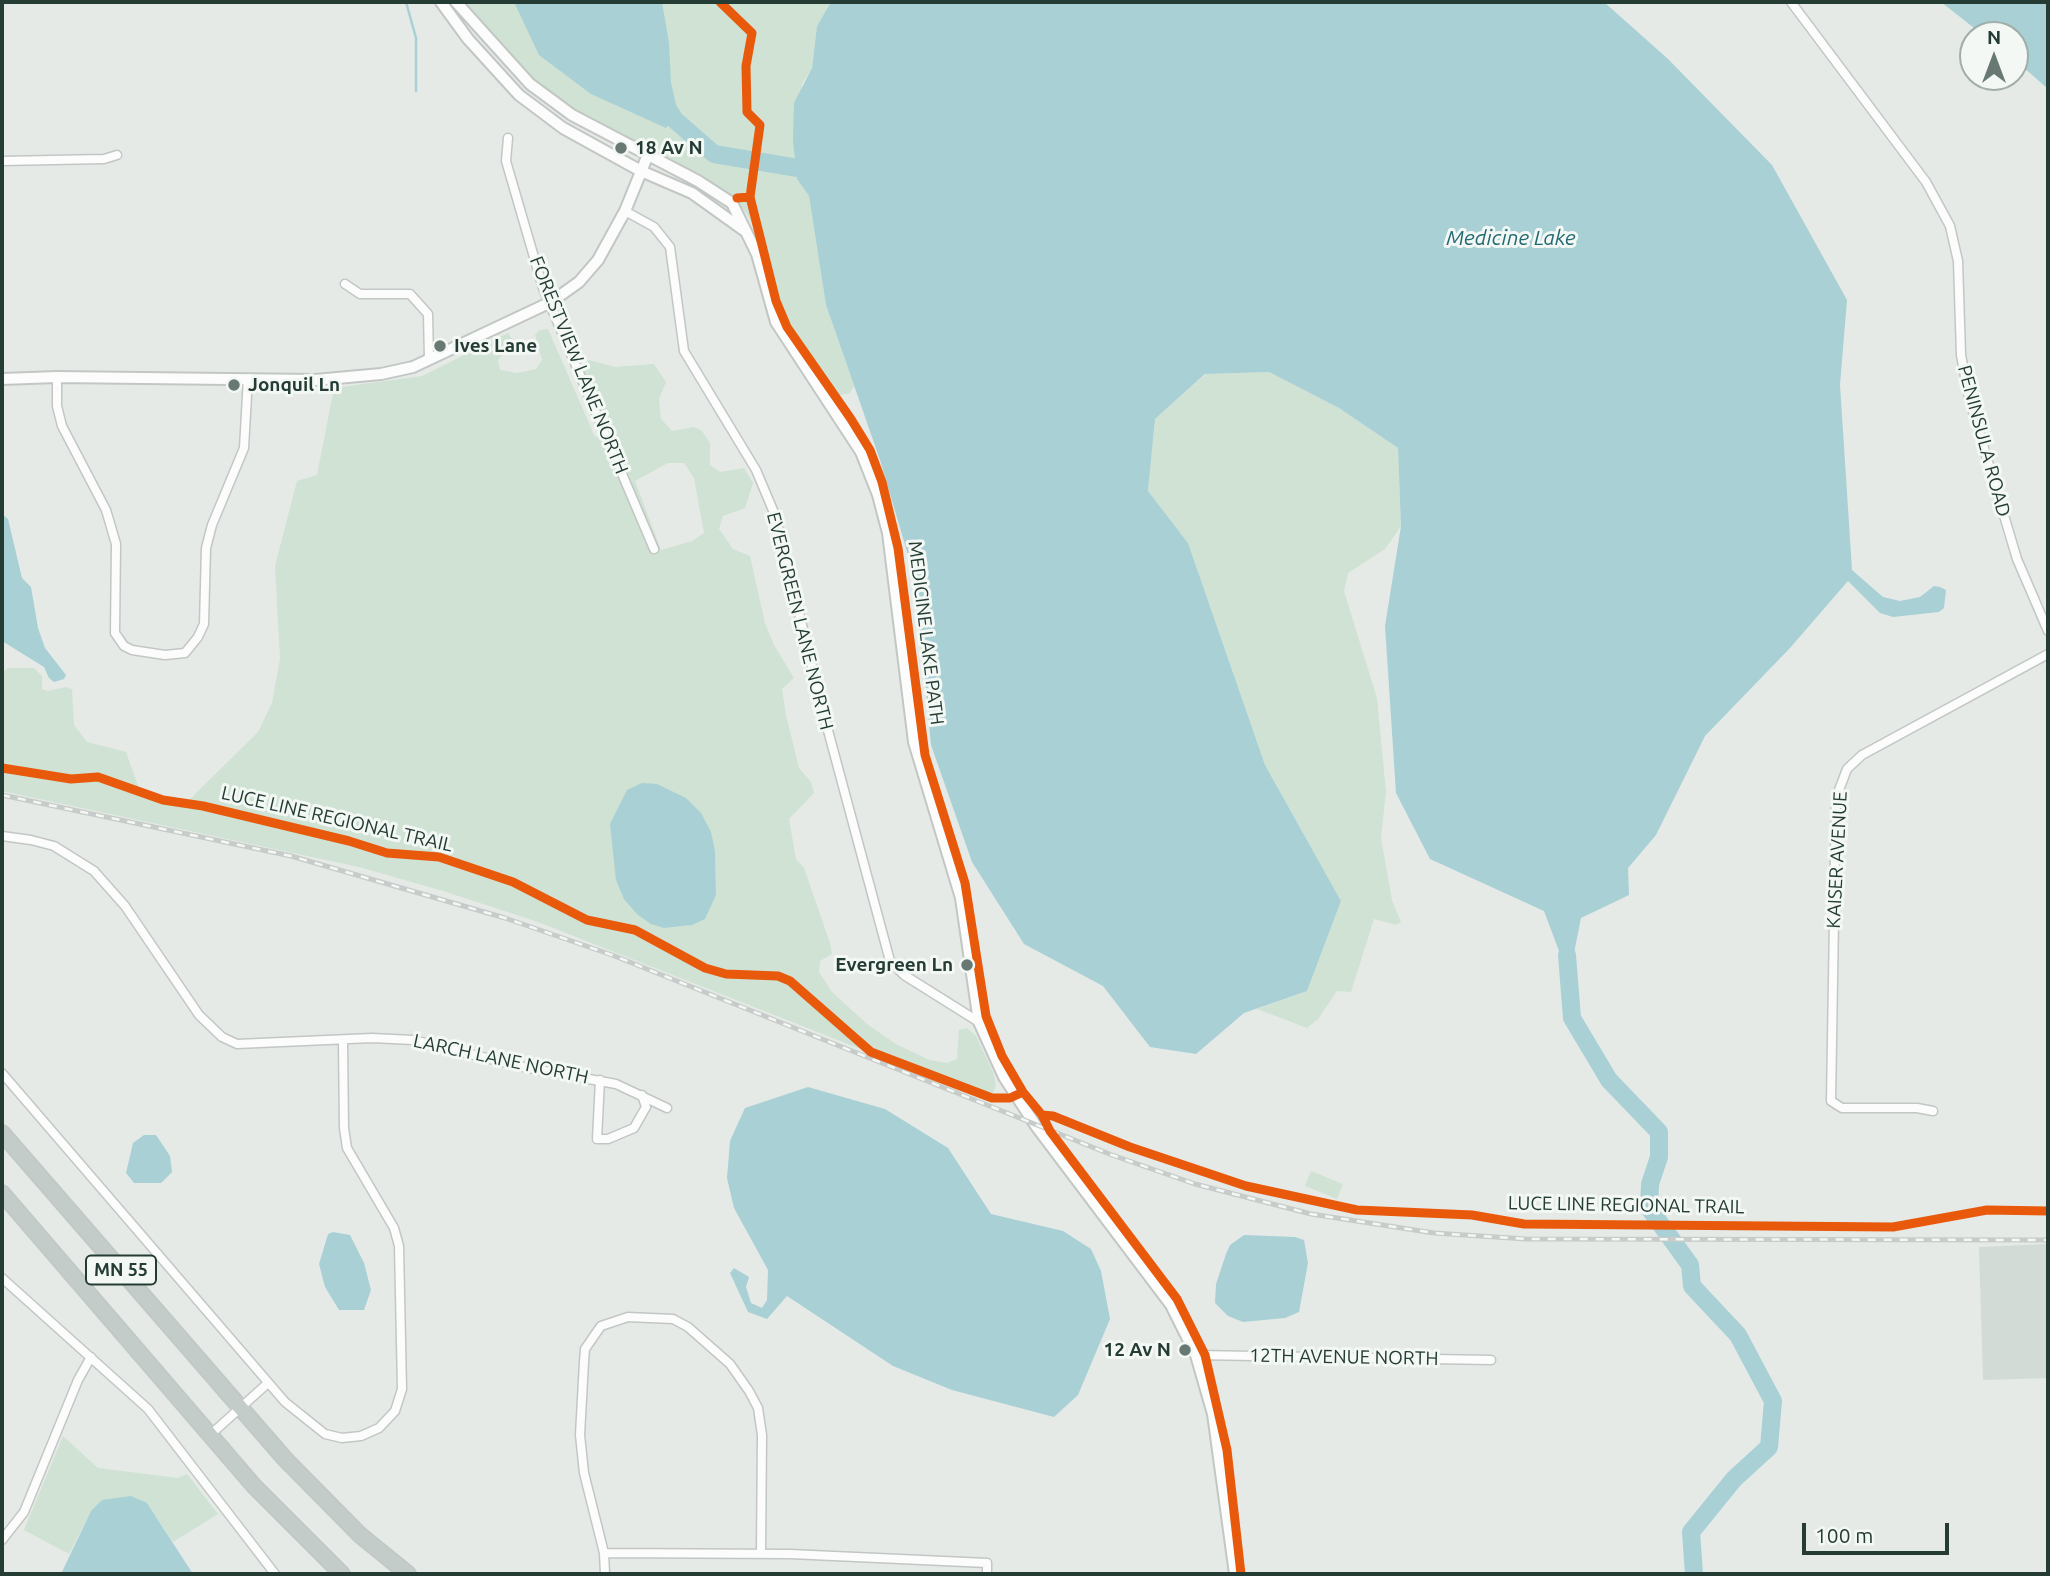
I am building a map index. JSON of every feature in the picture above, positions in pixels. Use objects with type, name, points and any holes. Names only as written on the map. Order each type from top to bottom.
[{"type":"highway","name":"MN 55","points":[[2,1133],[285,1459],[360,1535],[408,1574]]},
{"type":"highway","name":"MN 55","points":[[2,1193],[262,1494],[342,1574]]},
{"type":"street","points":[[441,2],[468,39],[519,95],[563,128],[641,171],[692,193],[721,211],[750,236]]},
{"type":"street","points":[[456,2],[530,84],[572,115],[647,157],[698,181],[732,203],[750,236],[776,322],[789,346],[851,432],[878,495],[894,566],[914,742],[961,898],[979,1022],[1004,1077],[1037,1126],[1171,1305],[1196,1355],[1213,1414],[1235,1574]]},
{"type":"street","name":"PENINSULA ROAD","points":[[1791,2],[1926,182],[1950,226],[1958,261],[1961,355],[1969,398],[2017,559],[2048,631]]},
{"type":"street","name":"FORESTVIEW LANE NORTH","points":[[508,138],[506,161],[543,288],[654,549]]},
{"type":"street","points":[[2,161],[104,159],[117,155]]},
{"type":"street","points":[[2,379],[348,379],[413,367],[551,302],[579,282],[598,260],[625,211],[647,157]]},
{"type":"street","name":"EVERGREEN LANE NORTH","points":[[625,211],[654,227],[670,247],[684,351],[755,470],[775,515],[826,723],[890,961],[904,975],[979,1022]]},
{"type":"street","points":[[345,284],[360,294],[410,295],[428,314],[429,359]]},
{"type":"street","points":[[57,377],[57,406],[62,426],[106,510],[116,544],[115,633],[124,646],[140,653],[176,655],[191,646],[204,624],[206,548],[216,514],[244,448],[248,378]]},
{"type":"street","name":"KAISER AVENUE","points":[[1933,1111],[1916,1108],[1842,1108],[1832,1101],[1835,817],[1840,783],[1854,761],[1877,745],[2048,654]]},
{"type":"street","name":"LARCH LANE NORTH","points":[[2,836],[32,839],[54,846],[94,871],[125,906],[199,1015],[222,1037],[237,1044],[343,1042],[372,1038],[413,1040],[523,1067],[600,1080],[640,1093],[667,1108]]},
{"type":"street","points":[[2,1073],[268,1383],[311,1425],[325,1434],[342,1438],[361,1436],[379,1428],[395,1411],[402,1389],[399,1246],[394,1228],[347,1148],[344,1128],[343,1042]]},
{"type":"street","points":[[600,1080],[597,1139],[608,1139],[634,1128],[646,1107],[640,1093]]},
{"type":"street","points":[[2,1278],[119,1381],[166,1431],[275,1574]]},
{"type":"street","points":[[605,1574],[604,1553],[583,1473],[580,1435],[585,1349],[601,1326],[614,1320],[651,1317],[673,1319],[688,1327],[730,1364],[758,1408],[762,1435],[761,1554]]},
{"type":"street","name":"12TH AVENUE NORTH","points":[[1196,1355],[1491,1360]]},
{"type":"street","points":[[2,1540],[24,1512],[78,1380],[91,1357]]},
{"type":"street","points":[[211,1435],[268,1383]]},
{"type":"street","points":[[604,1553],[761,1554],[987,1563],[987,1574]]},
{"type":"shaded area","points":[[2048,1244],[2048,1378],[1983,1380],[1979,1247]]},
{"type":"green space","points":[[456,2],[831,2],[817,26],[812,68],[802,84],[793,142],[797,179],[809,196],[826,305],[854,386],[850,393],[838,396],[826,388],[812,369],[782,308],[756,231],[745,211],[647,157],[530,84]]},
{"type":"green space","points":[[548,329],[595,437],[609,431],[581,365],[589,360],[615,367],[654,364],[666,382],[659,399],[661,419],[672,431],[694,427],[702,431],[710,443],[710,465],[720,472],[744,468],[753,483],[745,508],[723,516],[719,529],[733,549],[750,556],[765,623],[774,645],[794,678],[782,689],[786,715],[799,768],[811,782],[814,793],[789,819],[796,859],[804,868],[830,943],[832,954],[820,961],[819,972],[832,992],[867,1024],[896,1044],[929,1060],[947,1063],[957,1059],[959,1030],[967,1028],[976,1036],[993,1072],[996,1085],[992,1095],[886,1053],[858,1048],[538,922],[443,891],[359,867],[2,791],[2,672],[8,668],[34,668],[42,676],[42,689],[72,689],[74,725],[87,742],[126,752],[141,794],[183,806],[258,732],[272,703],[280,659],[275,566],[297,481],[317,475],[334,388],[422,376],[508,333],[514,342],[498,360],[500,370],[517,373],[536,369],[542,360],[535,335],[539,330]],"holes":[[[668,463],[684,463],[694,478],[704,533],[692,541],[661,550],[635,481]],[[701,813],[715,851],[716,895],[692,925],[664,928]]]},
{"type":"green space","points":[[1269,372],[1339,408],[1398,448],[1401,526],[1385,549],[1348,573],[1344,591],[1377,698],[1386,792],[1381,838],[1392,900],[1401,922],[1396,925],[1374,919],[1351,992],[1337,991],[1318,1019],[1307,1028],[1257,1009],[1307,991],[1341,901],[1265,765],[1188,543],[1148,491],[1155,419],[1206,374]]},
{"type":"green space","points":[[1311,1171],[1343,1184],[1337,1199],[1305,1186]]},
{"type":"green space","points":[[63,1436],[98,1468],[178,1478],[187,1474],[218,1514],[173,1542],[147,1503],[91,1511],[69,1554],[24,1530]]},
{"type":"water","points":[[514,2],[662,2],[669,43],[671,83],[678,113],[666,128],[591,94],[539,55]]},
{"type":"water","name":"Medicine Lake","points":[[831,2],[1604,2],[1667,58],[1772,165],[1847,300],[1840,385],[1852,570],[1883,597],[1900,601],[1920,597],[1934,586],[1940,587],[1946,590],[1944,608],[1939,612],[1893,617],[1880,613],[1848,581],[1790,648],[1705,736],[1656,835],[1628,868],[1629,895],[1581,918],[1569,978],[1544,911],[1430,859],[1396,793],[1385,626],[1401,526],[1398,448],[1339,408],[1269,372],[1205,374],[1155,419],[1148,491],[1188,543],[1265,765],[1341,901],[1307,991],[1244,1013],[1196,1054],[1150,1047],[1103,986],[1024,944],[972,862],[931,745],[916,582],[880,460],[826,305],[809,196],[797,179],[793,142],[794,103],[812,68],[817,26]]},
{"type":"water","points":[[1941,2],[2048,2],[2048,89],[2029,72],[2029,21],[1965,21]]},
{"type":"water","points":[[2,514],[8,519],[22,578],[31,587],[38,628],[45,648],[66,675],[64,679],[54,682],[44,667],[2,641]]},
{"type":"water","points":[[642,783],[657,784],[686,798],[701,813],[711,832],[715,851],[716,895],[705,919],[692,925],[664,928],[651,924],[637,914],[624,899],[616,880],[610,824],[627,790]]},
{"type":"water","points":[[808,1087],[885,1109],[948,1148],[991,1214],[1063,1231],[1091,1249],[1101,1271],[1110,1319],[1078,1395],[1054,1417],[952,1390],[893,1366],[787,1296],[767,1319],[748,1312],[730,1273],[734,1268],[749,1277],[746,1287],[751,1303],[762,1308],[767,1300],[768,1270],[734,1208],[727,1178],[730,1141],[745,1108]]},
{"type":"water","points":[[144,1135],[156,1135],[170,1156],[172,1172],[161,1183],[134,1183],[126,1173],[133,1143]]},
{"type":"water","points":[[333,1232],[350,1235],[364,1263],[371,1290],[364,1310],[339,1310],[325,1287],[319,1264],[328,1234]]},
{"type":"water","points":[[1244,1235],[1295,1237],[1304,1240],[1308,1263],[1299,1312],[1285,1318],[1243,1322],[1228,1316],[1215,1303],[1216,1284],[1226,1254],[1230,1245]]},
{"type":"water","points":[[131,1496],[147,1503],[193,1574],[61,1574],[91,1511],[102,1500]]},
{"type":"waterway","points":[[406,2],[416,38],[416,91]]},
{"type":"waterway","points":[[661,99],[675,120],[714,154],[798,168],[819,176]]},
{"type":"waterway","points":[[1567,955],[1572,1018],[1609,1080],[1659,1132],[1659,1157],[1650,1184],[1649,1208],[1690,1265],[1692,1286],[1738,1335],[1773,1401],[1769,1447],[1734,1479],[1691,1532],[1694,1574]]},
{"type":"railway","points":[[2,795],[291,856],[505,918],[612,955],[1112,1155],[1195,1184],[1311,1214],[1434,1233],[1526,1239],[2048,1240]]},
{"type":"cycle path","points":[[720,2],[752,33],[746,66],[747,112],[760,125],[750,197],[737,198]]},
{"type":"cycle path","name":"MEDICINE LAKE PATH","points":[[750,197],[776,301],[787,327],[851,419],[870,450],[882,482],[898,548],[925,755],[965,883],[986,1016],[1002,1056],[1023,1092],[1042,1115],[1053,1116],[1130,1147],[1246,1186],[1357,1210],[1472,1215],[1524,1224],[1893,1227],[1987,1210],[2048,1211]]},
{"type":"cycle path","name":"LUCE LINE REGIONAL TRAIL","points":[[2,768],[71,779],[98,777],[163,800],[203,806],[349,841],[387,853],[439,857],[513,882],[587,920],[635,930],[705,968],[726,974],[778,976],[790,981],[871,1052],[992,1098],[1010,1098],[1023,1092]]},
{"type":"cycle path","points":[[1042,1115],[1050,1131],[1177,1299],[1205,1355],[1227,1450],[1241,1574]]},
{"type":"place","name":"18 Av N","points":[[621,148]]},
{"type":"place","name":"Ives Lane","points":[[440,346]]},
{"type":"place","name":"Jonquil Ln","points":[[234,385]]},
{"type":"place","name":"Evergreen Ln","points":[[967,965]]},
{"type":"place","name":"12 Av N","points":[[1185,1350]]}]
